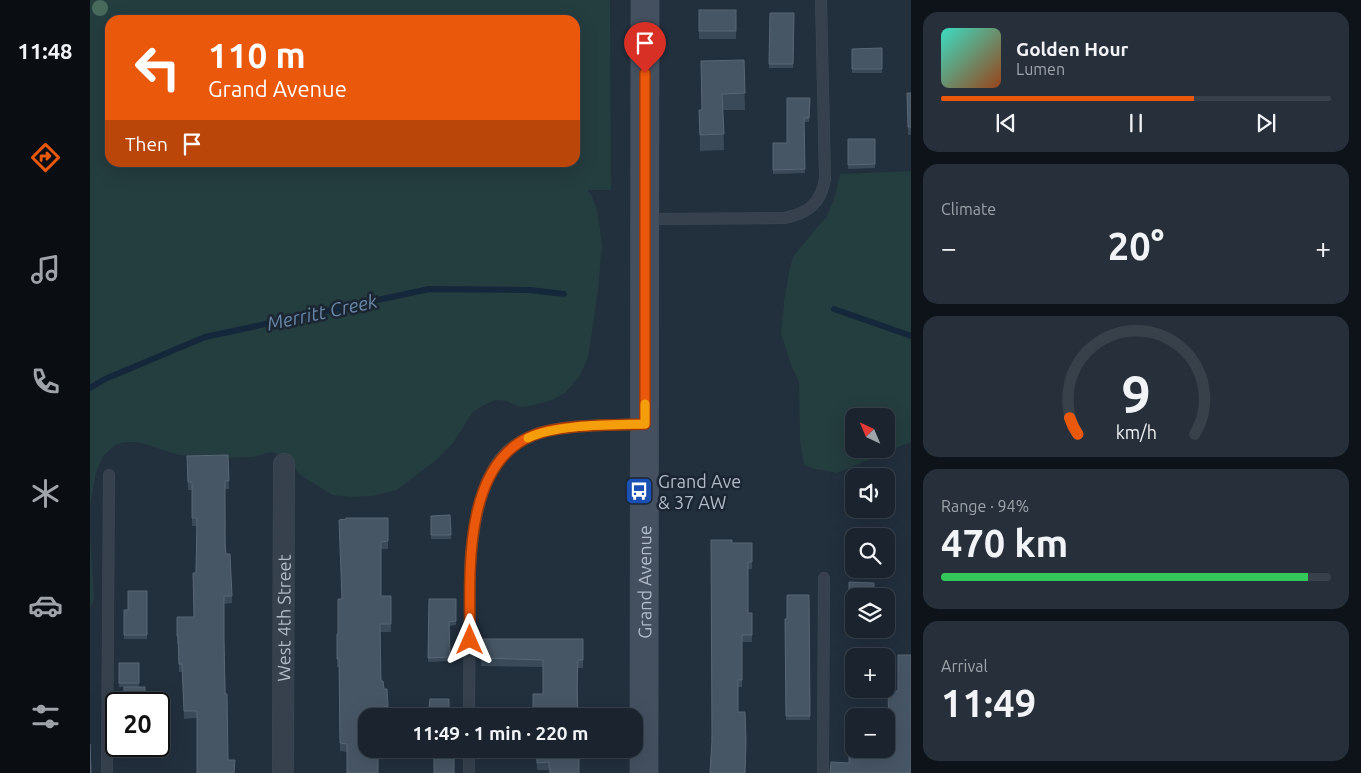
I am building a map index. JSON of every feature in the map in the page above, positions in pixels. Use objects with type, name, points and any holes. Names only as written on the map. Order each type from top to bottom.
[{"type":"main road","name":"Grand Avenue","points":[[644,0],[644,773]]},
{"type":"street","name":"West 4th Street","points":[[283,773],[284,464]]},
{"type":"lane","points":[[645,219],[784,218],[799,215],[817,201],[825,179],[821,0]]},
{"type":"lane","points":[[470,708],[470,564],[472,542],[476,518],[486,485],[494,470],[505,453],[519,442],[536,434],[564,429],[645,424]]},
{"type":"lane","points":[[107,773],[108,475]]},
{"type":"lane","points":[[823,773],[824,578]]},
{"type":"lane","points":[[469,758],[469,773]]},
{"type":"green space","points":[[90,0],[610,0],[611,190],[587,190],[591,194],[597,209],[602,245],[598,291],[588,358],[579,377],[565,393],[552,400],[531,406],[519,407],[507,401],[496,400],[486,404],[473,412],[453,443],[436,460],[397,490],[372,496],[349,497],[332,495],[299,474],[290,461],[272,452],[253,457],[210,458],[179,455],[138,442],[126,442],[115,445],[103,456],[96,472],[90,506]]},
{"type":"green space","points":[[911,171],[911,442],[895,449],[895,408],[845,408],[845,458],[873,458],[845,468],[837,473],[804,465],[800,441],[799,382],[791,365],[781,333],[785,294],[794,255],[827,216],[834,199],[840,174]]},
{"type":"green space","points":[[90,529],[94,600],[90,608]]},
{"type":"building","points":[[699,10],[736,10],[736,31],[699,31]]},
{"type":"building","points":[[770,13],[794,13],[793,64],[769,64]]},
{"type":"building","points":[[882,48],[882,69],[852,69],[852,49]]},
{"type":"building","points":[[744,60],[745,93],[722,94],[724,134],[700,135],[699,110],[702,110],[701,61]]},
{"type":"building","points":[[907,93],[911,93],[911,127],[908,127]]},
{"type":"building","points":[[787,98],[810,98],[809,118],[804,118],[805,169],[773,170],[773,143],[787,143]]},
{"type":"building","points":[[848,139],[875,139],[875,164],[848,165]]},
{"type":"building","points":[[228,455],[229,481],[225,481],[225,545],[226,554],[230,554],[232,596],[224,596],[225,694],[227,694],[228,760],[235,760],[234,773],[197,773],[197,711],[184,711],[182,664],[179,664],[177,636],[177,617],[194,617],[193,573],[196,573],[197,518],[192,518],[192,482],[188,482],[187,456]]},
{"type":"building","points":[[450,515],[451,535],[431,535],[431,516]]},
{"type":"building","points":[[388,518],[388,541],[381,542],[381,596],[391,596],[391,624],[380,624],[381,681],[383,681],[384,689],[387,689],[388,707],[358,708],[358,758],[378,758],[378,773],[347,773],[347,744],[340,743],[337,634],[338,599],[342,599],[339,520]]},
{"type":"building","points":[[711,540],[732,540],[732,543],[752,543],[752,562],[748,562],[748,613],[752,613],[752,635],[742,635],[742,680],[738,680],[738,712],[745,712],[745,773],[710,773],[712,740]]},
{"type":"building","points":[[849,582],[874,583],[874,588],[849,588]]},
{"type":"building","points":[[128,591],[147,591],[147,635],[124,635],[124,610],[128,610]]},
{"type":"building","points":[[787,595],[809,595],[810,716],[786,716],[785,619],[787,619]]},
{"type":"building","points":[[429,599],[456,599],[456,621],[449,622],[450,657],[428,658]]},
{"type":"building","points":[[482,639],[583,639],[583,660],[578,660],[578,708],[533,708],[533,694],[543,694],[543,660],[481,658]]},
{"type":"building","points":[[898,655],[911,655],[911,773],[830,773],[831,762],[849,763],[849,758],[895,758],[895,708],[888,708],[888,698],[895,698],[895,691],[898,691]]},
{"type":"building","points":[[119,663],[139,663],[139,683],[119,683]]},
{"type":"building","points":[[124,687],[145,687],[145,692],[124,692]]},
{"type":"building","points":[[430,699],[449,699],[449,708],[429,708]]},
{"type":"building","points":[[434,758],[454,758],[454,773],[434,773]]},
{"type":"building","points":[[537,758],[579,758],[579,773],[550,773],[549,762],[537,763]]},
{"type":"waterway","name":"Merritt Creek","points":[[90,388],[105,379],[205,337],[429,289],[530,290],[564,294]]},
{"type":"waterway","name":"Merritt Creek","points":[[834,309],[911,336]]},
{"type":"slow traffic","points":[[528,438],[536,434],[564,429],[645,424],[645,404]]},
{"type":"place","name":"Grand Ave & 37 AW","points":[[639,491]]},
{"type":"route","points":[[470,640],[470,564],[473,529],[486,485],[505,453],[519,442],[536,434],[564,429],[645,424],[645,73]]}]
